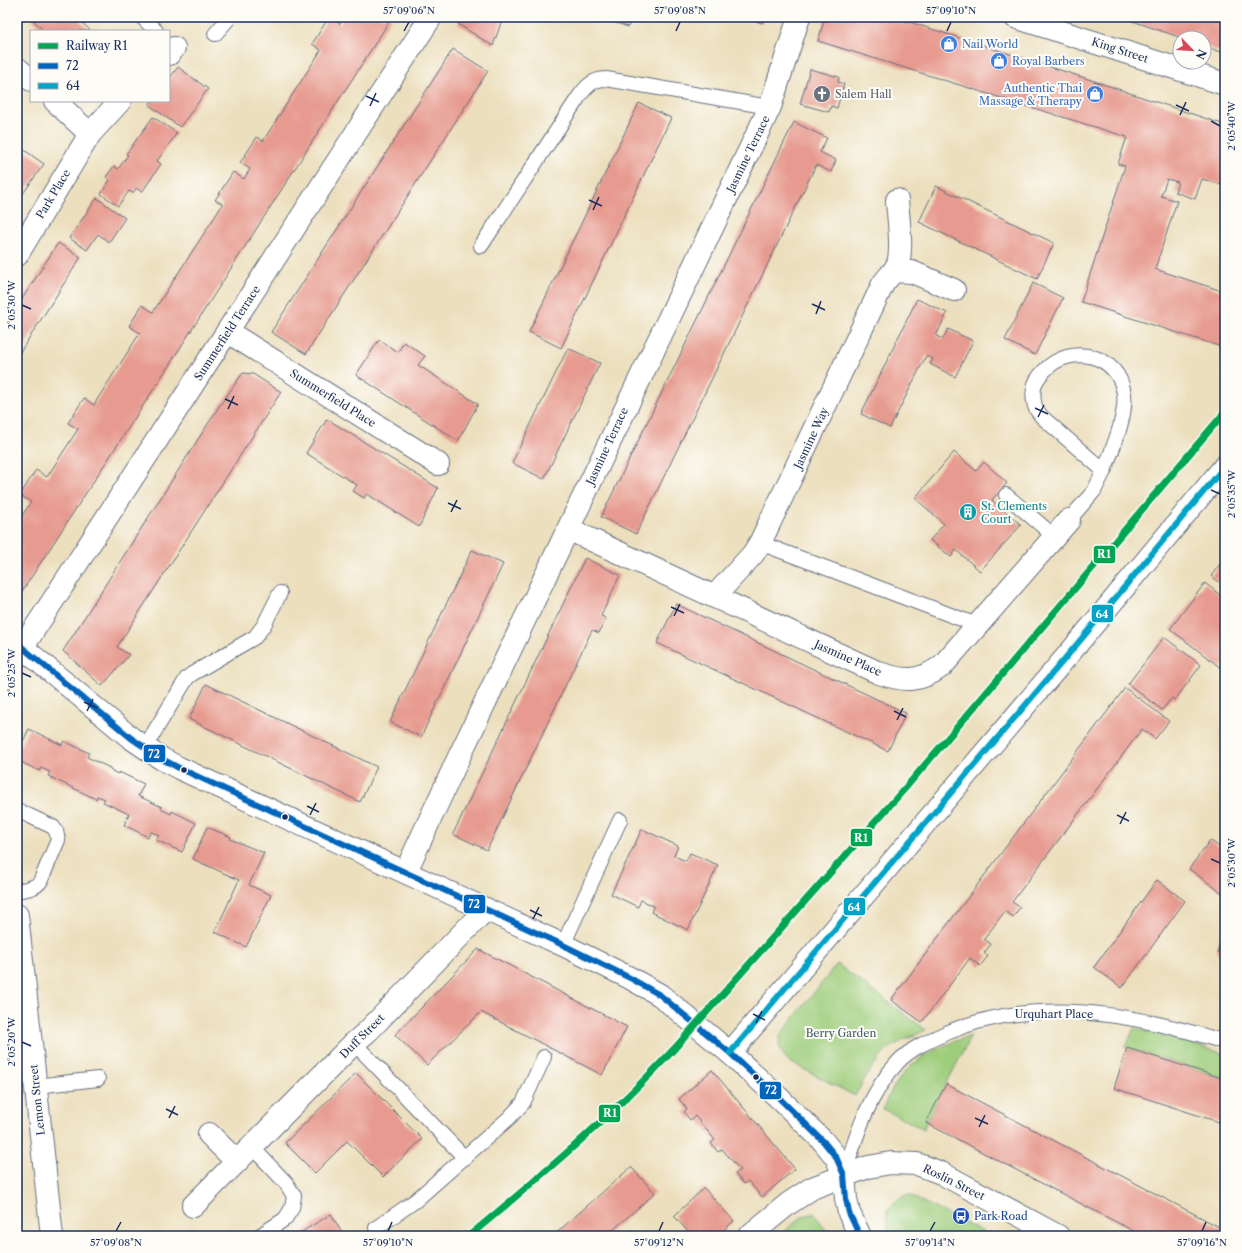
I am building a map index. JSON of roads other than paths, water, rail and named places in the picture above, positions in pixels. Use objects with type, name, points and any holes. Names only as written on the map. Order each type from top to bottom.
[{"type":"street","name":"Summerfield Terrace","points":[[19,649],[228,332],[431,17]]},
{"type":"street","name":"Jasmine Terrace","points":[[406,871],[461,752],[770,107],[799,17]]},
{"type":"street","name":"King Street","points":[[1015,17],[1225,84]]},
{"type":"street","points":[[17,68],[30,79]]},
{"type":"street","points":[[56,102],[90,134]]},
{"type":"street","name":"Park Place","points":[[17,255],[90,134],[119,102]]},
{"type":"street","name":"Jasmine Way","points":[[714,596],[753,554],[760,543],[884,284],[898,264],[900,248],[897,200]]},
{"type":"street","points":[[894,270],[912,272],[954,290]]},
{"type":"street","name":"Summerfield Place","points":[[228,332],[438,464]]},
{"type":"street","points":[[723,1048],[1068,655],[1225,466]]},
{"type":"street","name":"Jasmine Place","points":[[568,529],[879,674],[892,678],[905,679],[920,678],[932,673],[942,666],[1069,520]]},
{"type":"street","points":[[19,649],[144,747],[179,768],[206,782],[406,871],[563,944],[660,995],[779,1098],[823,1141],[836,1157],[844,1176],[849,1213],[860,1236]]},
{"type":"street","name":"Duff Street","points":[[193,1206],[354,1043],[368,1031],[486,909]]},
{"type":"street","name":"Lemon Street","points":[[17,916],[52,1236]]},
{"type":"street","points":[[209,1134],[244,1154]]},
{"type":"street","name":"Roslin Street","points":[[749,1236],[788,1204],[812,1188],[868,1167],[891,1163],[917,1164],[940,1173],[1058,1236]]},
{"type":"lane","points":[[142,17],[155,30]]},
{"type":"lane","points":[[215,34],[230,17]]},
{"type":"lane","points":[[481,246],[581,94],[589,84],[595,81],[606,79],[770,107]]},
{"type":"lane","name":"Jasmine Place","points":[[1069,520],[1094,491],[1104,471],[1118,430],[1123,409],[1124,394],[1120,379],[1112,367],[1100,359],[1086,355],[1073,355],[1060,359],[1049,366],[1040,375],[1035,384],[1033,396],[1035,407],[1042,417],[1104,471]]},
{"type":"lane","points":[[1006,495],[1055,537]]},
{"type":"lane","points":[[760,543],[977,625]]},
{"type":"lane","points":[[144,747],[187,678],[255,637],[264,625],[280,593]]},
{"type":"lane","points":[[17,810],[53,827],[56,831],[58,840],[40,882],[31,889],[17,891]]},
{"type":"lane","points":[[563,944],[620,820]]},
{"type":"lane","name":"Urquhart Place","points":[[844,1176],[858,1130],[884,1079],[898,1061],[913,1050],[962,1026],[988,1018],[1013,1013],[1079,1013],[1126,1017],[1153,1022],[1225,1042]]},
{"type":"lane","points":[[354,1043],[465,1158]]},
{"type":"lane","points":[[376,1228],[415,1201],[509,1118],[523,1103],[544,1057]]},
{"type":"lane","points":[[36,1086],[98,1079]]},
{"type":"lane","points":[[244,1154],[286,1183],[294,1196],[292,1208],[285,1219],[259,1236]]},
{"type":"rail line","name":"R1","points":[[469,1236],[601,1122],[675,1048],[907,786],[1225,412]]},
{"type":"place","name":"Nail World","points":[[949,44]]},
{"type":"place","name":"Royal Barbers","points":[[999,61]]},
{"type":"place","name":"Salem Hall","points":[[822,94]]},
{"type":"place","name":"Authentic Thai Massage & Therapy","points":[[1095,94]]},
{"type":"place","name":"St. Clements Court","points":[[968,512]]},
{"type":"place","name":"Park Road","points":[[961,1216]]},
{"type":"park label","name":"Berry Garden","points":[[841,1033]]}]
